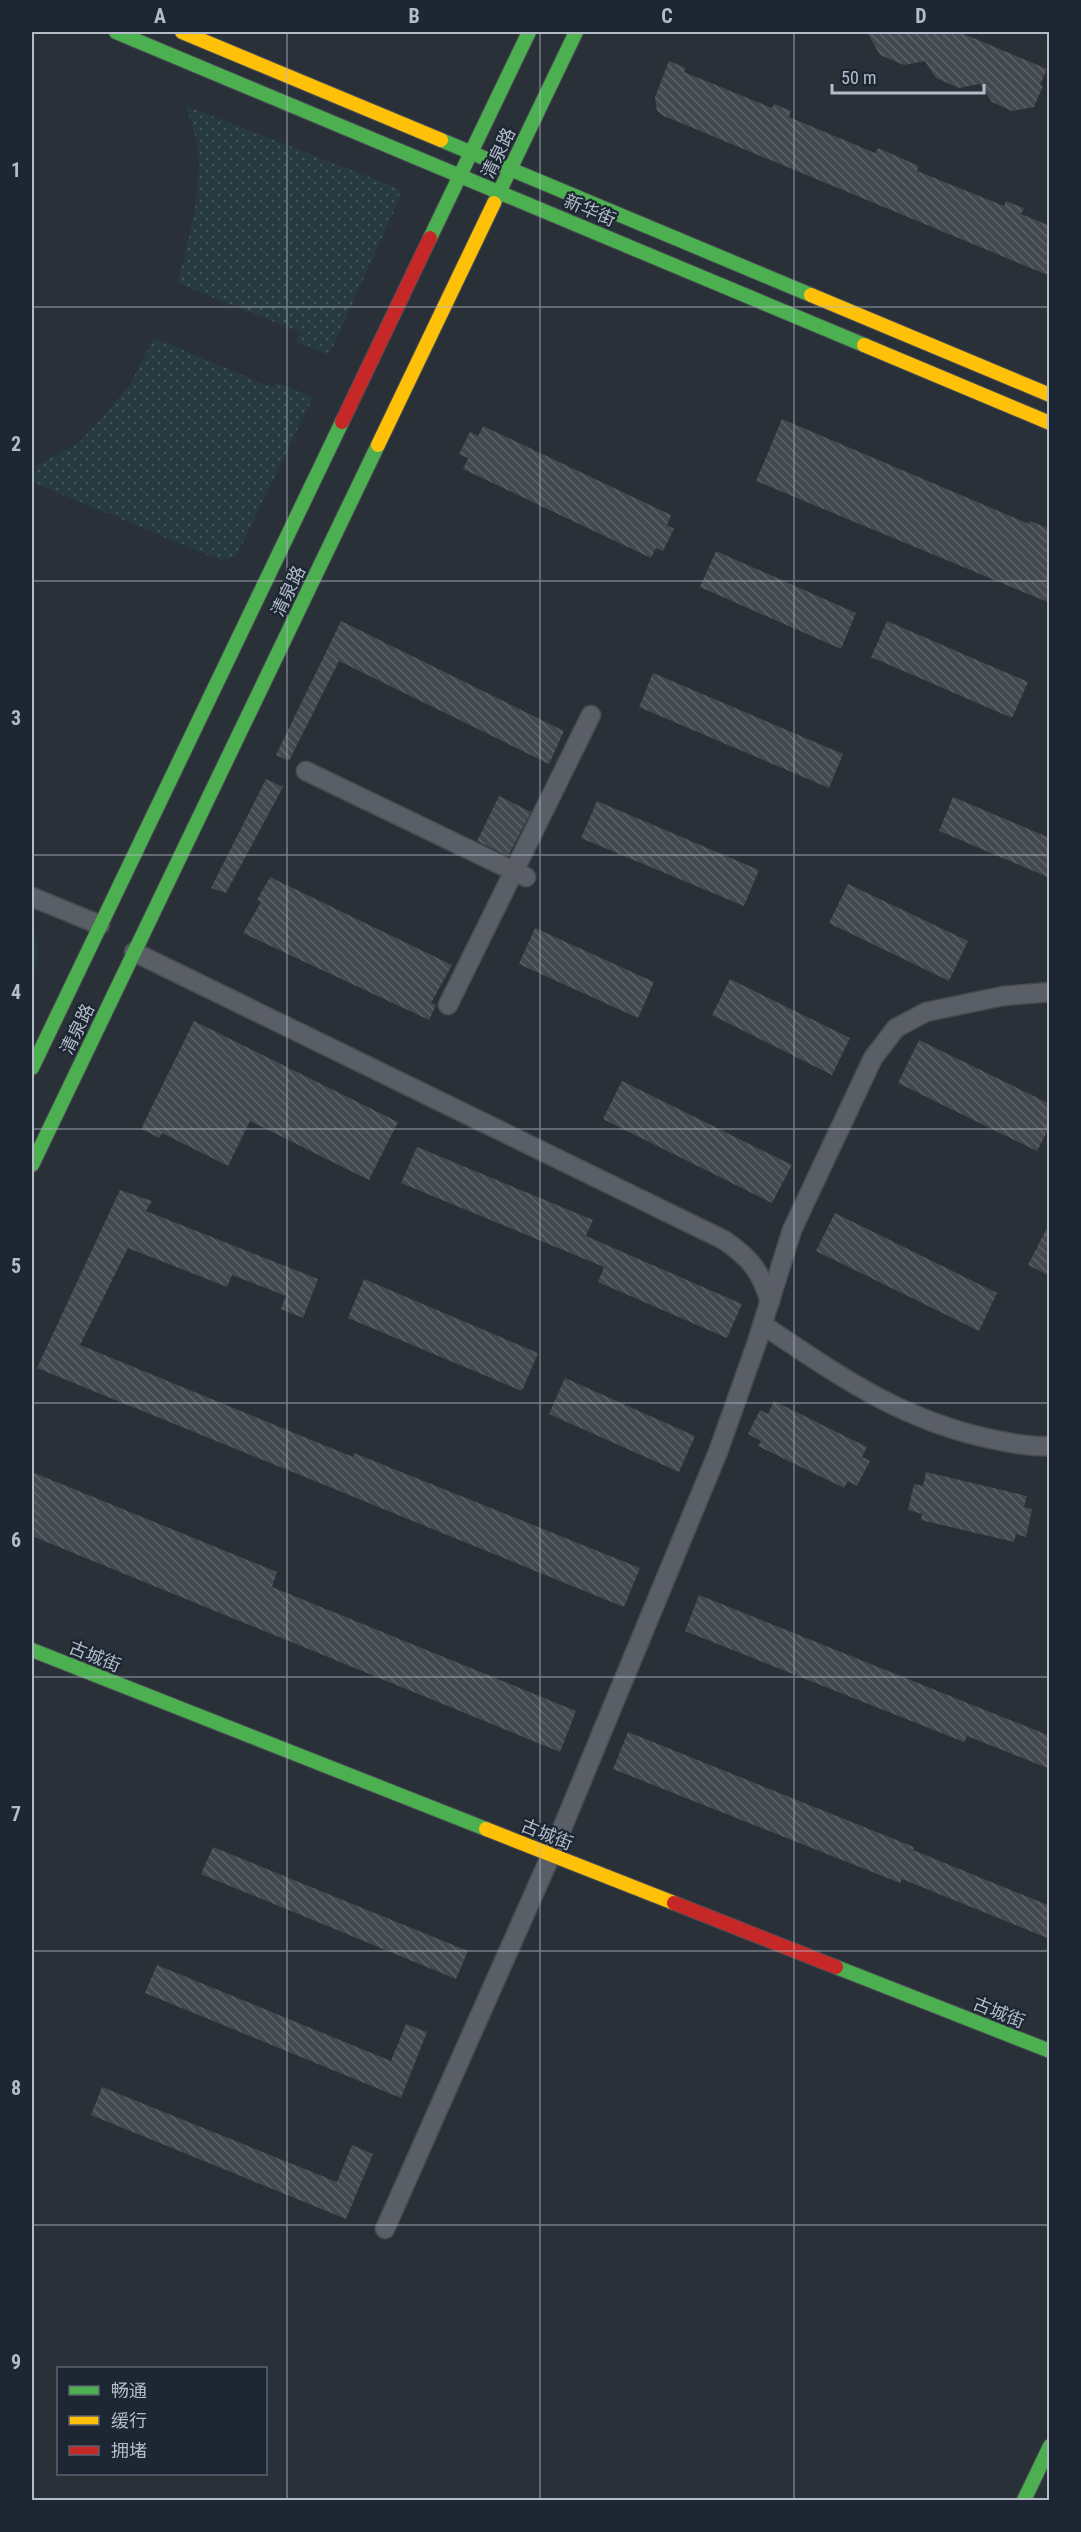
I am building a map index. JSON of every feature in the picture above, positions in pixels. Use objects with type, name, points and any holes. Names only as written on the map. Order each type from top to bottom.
[{"type":"street","name":"新华街","points":[[116,32],[1050,423]]},
{"type":"street","name":"新华街","points":[[182,32],[1050,395]]},
{"type":"street","name":"清泉路","points":[[32,1068],[529,32]]},
{"type":"street","name":"清泉路","points":[[32,1165],[576,32]]},
{"type":"street","points":[[447,1005],[520,874],[591,716]]},
{"type":"street","points":[[306,771],[520,874]]},
{"type":"street","points":[[32,897],[100,925]]},
{"type":"street","points":[[134,952],[724,1240],[743,1254],[762,1277],[770,1302]]},
{"type":"street","points":[[385,2229],[551,1855],[718,1452],[763,1325],[797,1219],[873,1058],[896,1028],[926,1012],[1002,996],[1050,992]]},
{"type":"street","points":[[763,1325],[864,1392],[913,1416],[964,1434],[1032,1447],[1050,1446]]},
{"type":"street","name":"古城街","points":[[32,1650],[1050,2051]]},
{"type":"street","points":[[1024,2500],[1050,2446]]},
{"type":"green space","points":[[186,106],[400,189],[399,200],[329,355],[296,342],[300,332],[177,283],[190,235],[198,185],[197,145]]},
{"type":"green space","points":[[154,338],[271,387],[278,383],[313,397],[236,557],[220,560],[32,482],[32,468],[79,443],[130,385]]},
{"type":"green space","points":[[32,929],[35,931],[37,956],[32,980]]},
{"type":"building","points":[[867,32],[959,32],[1047,69],[1040,85],[1043,86],[1034,107],[1012,111],[992,102],[980,84],[959,88],[936,78],[925,61],[904,65],[880,55]]},
{"type":"building","points":[[669,61],[686,68],[684,72],[772,108],[774,104],[791,111],[789,117],[875,153],[878,148],[919,166],[917,171],[1004,206],[1006,201],[1024,208],[1021,214],[1050,226],[1050,276],[664,116],[657,111],[655,97]]},
{"type":"building","points":[[782,419],[1029,524],[1030,521],[1050,529],[1050,603],[756,481]]},
{"type":"building","points":[[483,426],[671,515],[667,525],[674,529],[663,551],[656,548],[651,558],[463,469],[468,458],[459,454],[470,432],[478,436]]},
{"type":"building","points":[[716,551],[856,613],[841,649],[700,587]]},
{"type":"building","points":[[341,621],[564,731],[549,764],[339,661],[289,761],[276,755]]},
{"type":"building","points":[[887,621],[1028,682],[1012,718],[871,657]]},
{"type":"building","points":[[653,673],[843,754],[829,788],[639,707]]},
{"type":"building","points":[[266,779],[283,787],[226,893],[211,888]]},
{"type":"building","points":[[499,796],[531,812],[508,856],[477,841]]},
{"type":"building","points":[[953,797],[1050,838],[1050,878],[939,831]]},
{"type":"building","points":[[597,801],[759,870],[744,906],[581,838]]},
{"type":"building","points":[[270,877],[452,965],[431,1003],[436,1005],[429,1020],[243,933],[261,902],[257,900]]},
{"type":"building","points":[[848,884],[968,941],[949,981],[829,923]]},
{"type":"building","points":[[535,928],[654,982],[638,1018],[519,964]]},
{"type":"building","points":[[730,979],[850,1038],[832,1075],[712,1015]]},
{"type":"building","points":[[194,1021],[398,1122],[369,1180],[250,1121],[228,1166],[162,1133],[159,1138],[141,1129]]},
{"type":"building","points":[[919,1040],[1050,1104],[1050,1126],[1037,1151],[898,1083]]},
{"type":"building","points":[[622,1081],[792,1165],[772,1203],[603,1119]]},
{"type":"building","points":[[417,1147],[593,1220],[586,1236],[742,1304],[727,1338],[598,1282],[604,1267],[401,1183]]},
{"type":"building","points":[[120,1190],[152,1201],[146,1211],[318,1279],[303,1318],[281,1309],[286,1296],[232,1275],[227,1287],[128,1248],[80,1345],[353,1457],[354,1453],[640,1568],[624,1607],[37,1368]]},
{"type":"building","points":[[835,1213],[997,1293],[979,1331],[816,1251]]},
{"type":"building","points":[[1050,1222],[1050,1276],[1028,1265]]},
{"type":"building","points":[[364,1279],[538,1353],[522,1391],[348,1318]]},
{"type":"building","points":[[565,1378],[695,1436],[679,1472],[549,1414]]},
{"type":"building","points":[[774,1401],[867,1447],[862,1457],[870,1461],[857,1486],[848,1481],[844,1488],[758,1446],[761,1441],[748,1434],[760,1410],[768,1414]]},
{"type":"building","points":[[32,1472],[277,1572],[272,1587],[576,1711],[560,1752],[32,1536]]},
{"type":"building","points":[[926,1472],[1027,1496],[1024,1507],[1032,1509],[1026,1537],[1016,1534],[1014,1542],[921,1520],[922,1514],[908,1510],[914,1484],[923,1486]]},
{"type":"building","points":[[699,1595],[1050,1736],[1050,1769],[967,1736],[964,1742],[685,1631]]},
{"type":"building","points":[[628,1732],[914,1847],[913,1850],[1050,1906],[1050,1939],[902,1879],[900,1883],[613,1769]]},
{"type":"building","points":[[213,1847],[468,1951],[456,1979],[201,1874]]},
{"type":"building","points":[[157,1965],[391,2061],[406,2024],[427,2032],[401,2098],[145,1993]]},
{"type":"building","points":[[102,2087],[337,2182],[352,2145],[373,2154],[346,2219],[91,2115]]},
{"type":"traffic: fast","points":[[116,32],[864,345]]},
{"type":"traffic: fast","points":[[430,238],[529,32]]},
{"type":"traffic: fast","points":[[494,203],[576,32]]},
{"type":"traffic: fast","points":[[441,140],[811,295]]},
{"type":"traffic: fast","points":[[32,1068],[342,422]]},
{"type":"traffic: fast","points":[[32,1165],[378,445]]},
{"type":"traffic: fast","points":[[32,1650],[486,1829]]},
{"type":"traffic: fast","points":[[836,1967],[1050,2051]]},
{"type":"traffic: fast","points":[[1024,2500],[1050,2446]]},
{"type":"traffic: slow","points":[[182,32],[441,140]]},
{"type":"traffic: slow","points":[[378,445],[494,203]]},
{"type":"traffic: slow","points":[[811,295],[1050,395]]},
{"type":"traffic: slow","points":[[864,345],[1050,423]]},
{"type":"traffic: slow","points":[[486,1829],[674,1903]]},
{"type":"traffic: jam","points":[[342,422],[430,238]]},
{"type":"traffic: jam","points":[[674,1903],[836,1967]]}]
